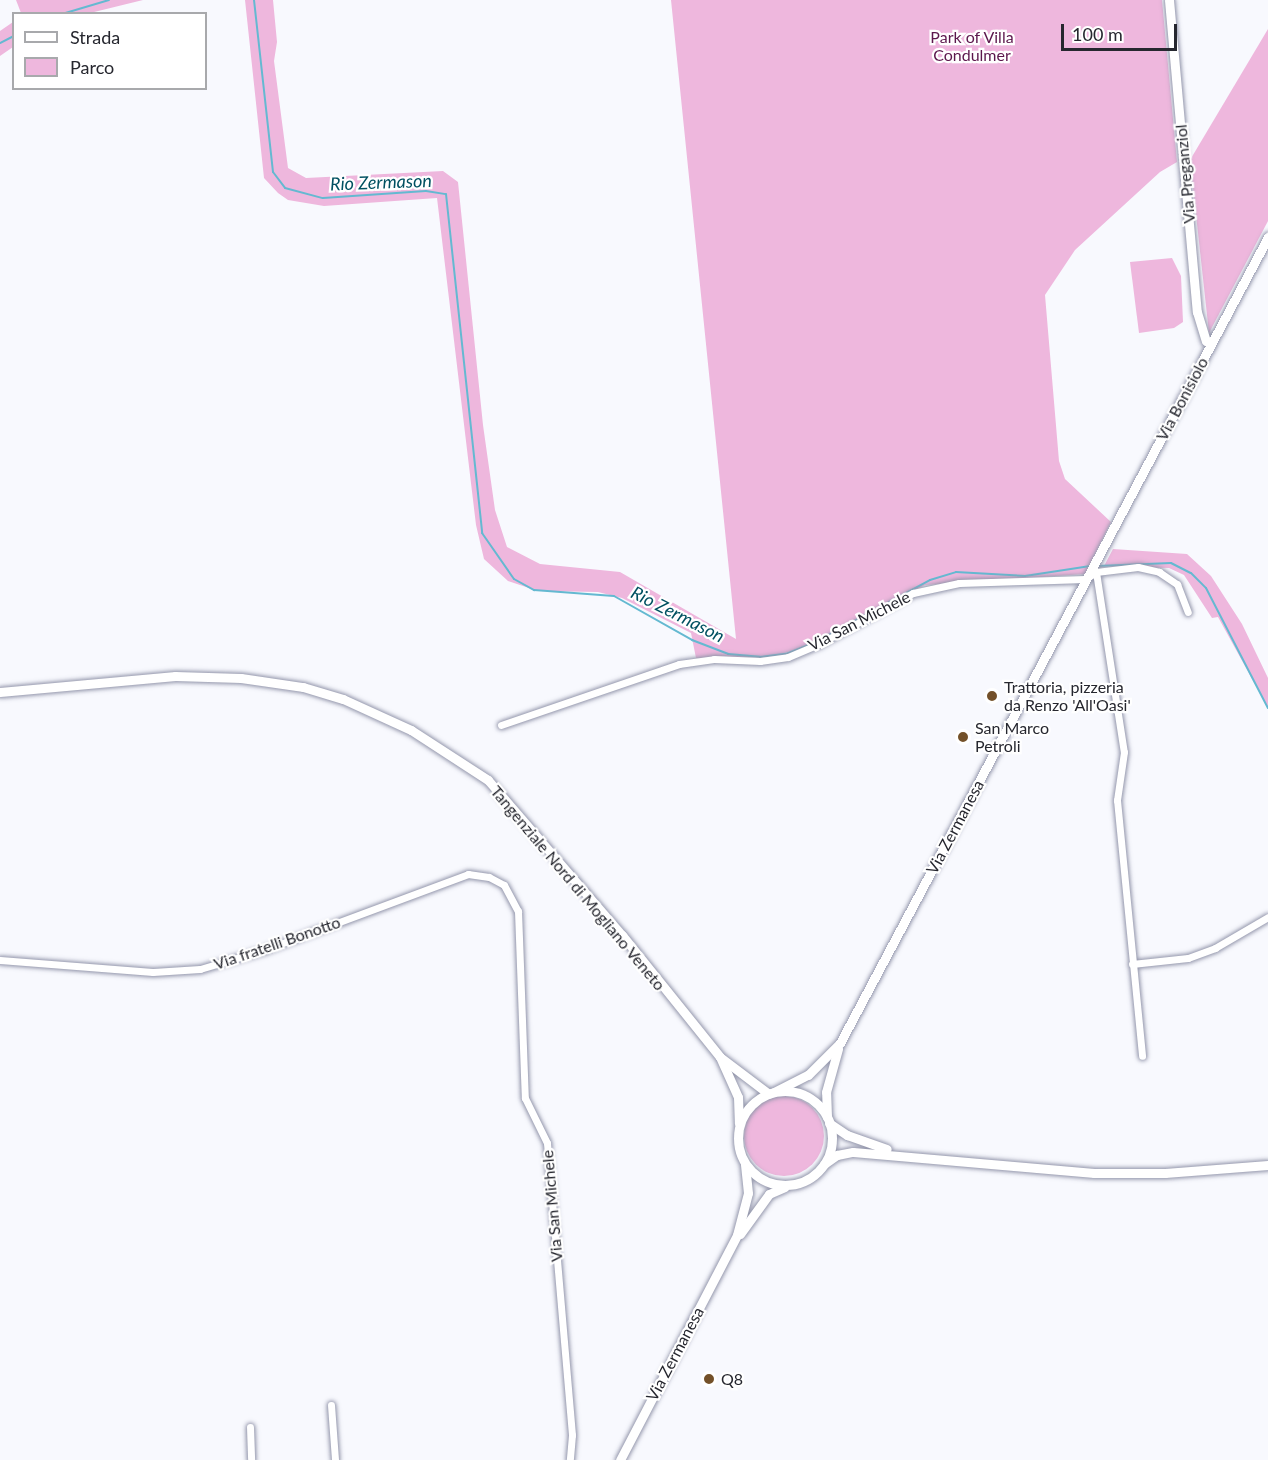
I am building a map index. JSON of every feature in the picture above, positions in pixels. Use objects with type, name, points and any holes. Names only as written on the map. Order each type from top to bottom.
[{"type":"main road","name":"Via Preganziol","points":[[1169,0],[1197,312],[1206,341],[1211,344]]},
{"type":"main road","name":"Via Bonisiolo","points":[[1095,560],[1268,237]]},
{"type":"main road","name":"Via Zermanesa","points":[[620,1460],[731,1249],[769,1194],[816,1174],[824,1164],[831,1144],[826,1092],[840,1043],[1095,560]]},
{"type":"main road","name":"Tangenziale Nord di Mogliano Veneto","points":[[0,692],[175,676],[241,678],[303,687],[343,699],[411,730],[488,780],[622,935],[720,1057],[738,1097],[739,1125]]},
{"type":"main road","name":"Via Zermanesa","points":[[731,1249],[747,1201],[745,1164],[737,1138],[739,1125],[750,1106],[808,1075],[840,1043]]},
{"type":"main road","name":"Tangenziale Nord di Mogliano Veneto","points":[[720,1057],[771,1093]]},
{"type":"main road","points":[[771,1093],[805,1096],[828,1120],[847,1135],[904,1154]]},
{"type":"main road","points":[[824,1164],[844,1153],[904,1154],[1094,1173],[1165,1173],[1268,1165]]},
{"type":"main road","points":[[745,1164],[765,1182],[792,1185]]},
{"type":"street","name":"Via Zermanesa","points":[[1085,579],[1096,572],[1138,567],[1159,572],[1177,584],[1188,612]]},
{"type":"street","points":[[1096,572],[1124,752],[1117,800],[1142,1056]]},
{"type":"street","name":"Via San Michele","points":[[501,725],[679,664],[788,657],[929,588],[990,580],[1085,579]]},
{"type":"street","name":"Via fratelli Bonotto","points":[[0,960],[153,972],[200,969],[264,950],[468,874],[489,877],[507,888]]},
{"type":"street","name":"Via San Michele","points":[[507,888],[518,911],[525,1098],[547,1143],[572,1435],[570,1460]]},
{"type":"street","points":[[1132,964],[1188,958],[1215,948],[1268,917]]},
{"type":"street","points":[[332,1405],[335,1460]]},
{"type":"street","points":[[250,1427],[251,1460]]},
{"type":"green space","points":[[16,0],[143,0],[94,12],[21,12]]},
{"type":"green space","name":"Park of Villa Condulmer","points":[[245,0],[273,0],[277,42],[274,61],[288,168],[306,178],[443,171],[458,182],[483,425],[495,510],[507,547],[540,564],[620,572],[736,639],[671,0],[1162,0],[1177,162],[1160,172],[1075,250],[1045,295],[1059,461],[1065,479],[1111,522],[1085,574],[925,585],[813,645],[773,656],[737,658],[696,658],[691,633],[622,598],[598,592],[538,591],[508,581],[484,559],[476,525],[437,198],[324,206],[288,200],[278,193],[264,178]]},
{"type":"green space","points":[[12,23],[12,48],[0,56],[0,31]]},
{"type":"green space","points":[[1268,29],[1268,221],[1209,333],[1190,160]]},
{"type":"green space","points":[[1172,258],[1181,276],[1183,322],[1174,328],[1139,333],[1130,262]]},
{"type":"green space","points":[[1113,549],[1187,554],[1211,576],[1242,624],[1268,678],[1268,708],[1218,617],[1212,618],[1184,575],[1169,568],[1104,566]]},
{"type":"green space","points":[[784,1096],[799,1099],[812,1108],[821,1121],[824,1136],[821,1151],[812,1164],[799,1173],[784,1176],[769,1173],[756,1164],[747,1151],[744,1136],[747,1121],[756,1108],[769,1099]]},
{"type":"waterway","name":"Rio Zermason","points":[[69,12],[109,0]]},
{"type":"waterway","name":"Rio Zermason","points":[[254,0],[273,172],[285,188],[323,198],[426,191],[446,194],[482,533],[514,579],[534,590],[614,596],[692,640],[728,654],[760,657],[786,654],[811,644]]},
{"type":"waterway","name":"Rio Zermason","points":[[0,43],[12,37]]},
{"type":"waterway","name":"Rio Zermason","points":[[1098,566],[1171,563],[1191,573],[1206,588],[1268,708]]},
{"type":"waterway","name":"Rio Zermason","points":[[816,642],[930,580],[956,572],[1025,576],[1090,566]]},
{"type":"place","name":"Trattoria, pizzeria da Renzo 'All'Oasi'","points":[[992,696]]},
{"type":"place","name":"San Marco Petroli","points":[[963,737]]},
{"type":"place","name":"Q8","points":[[709,1379]]}]
